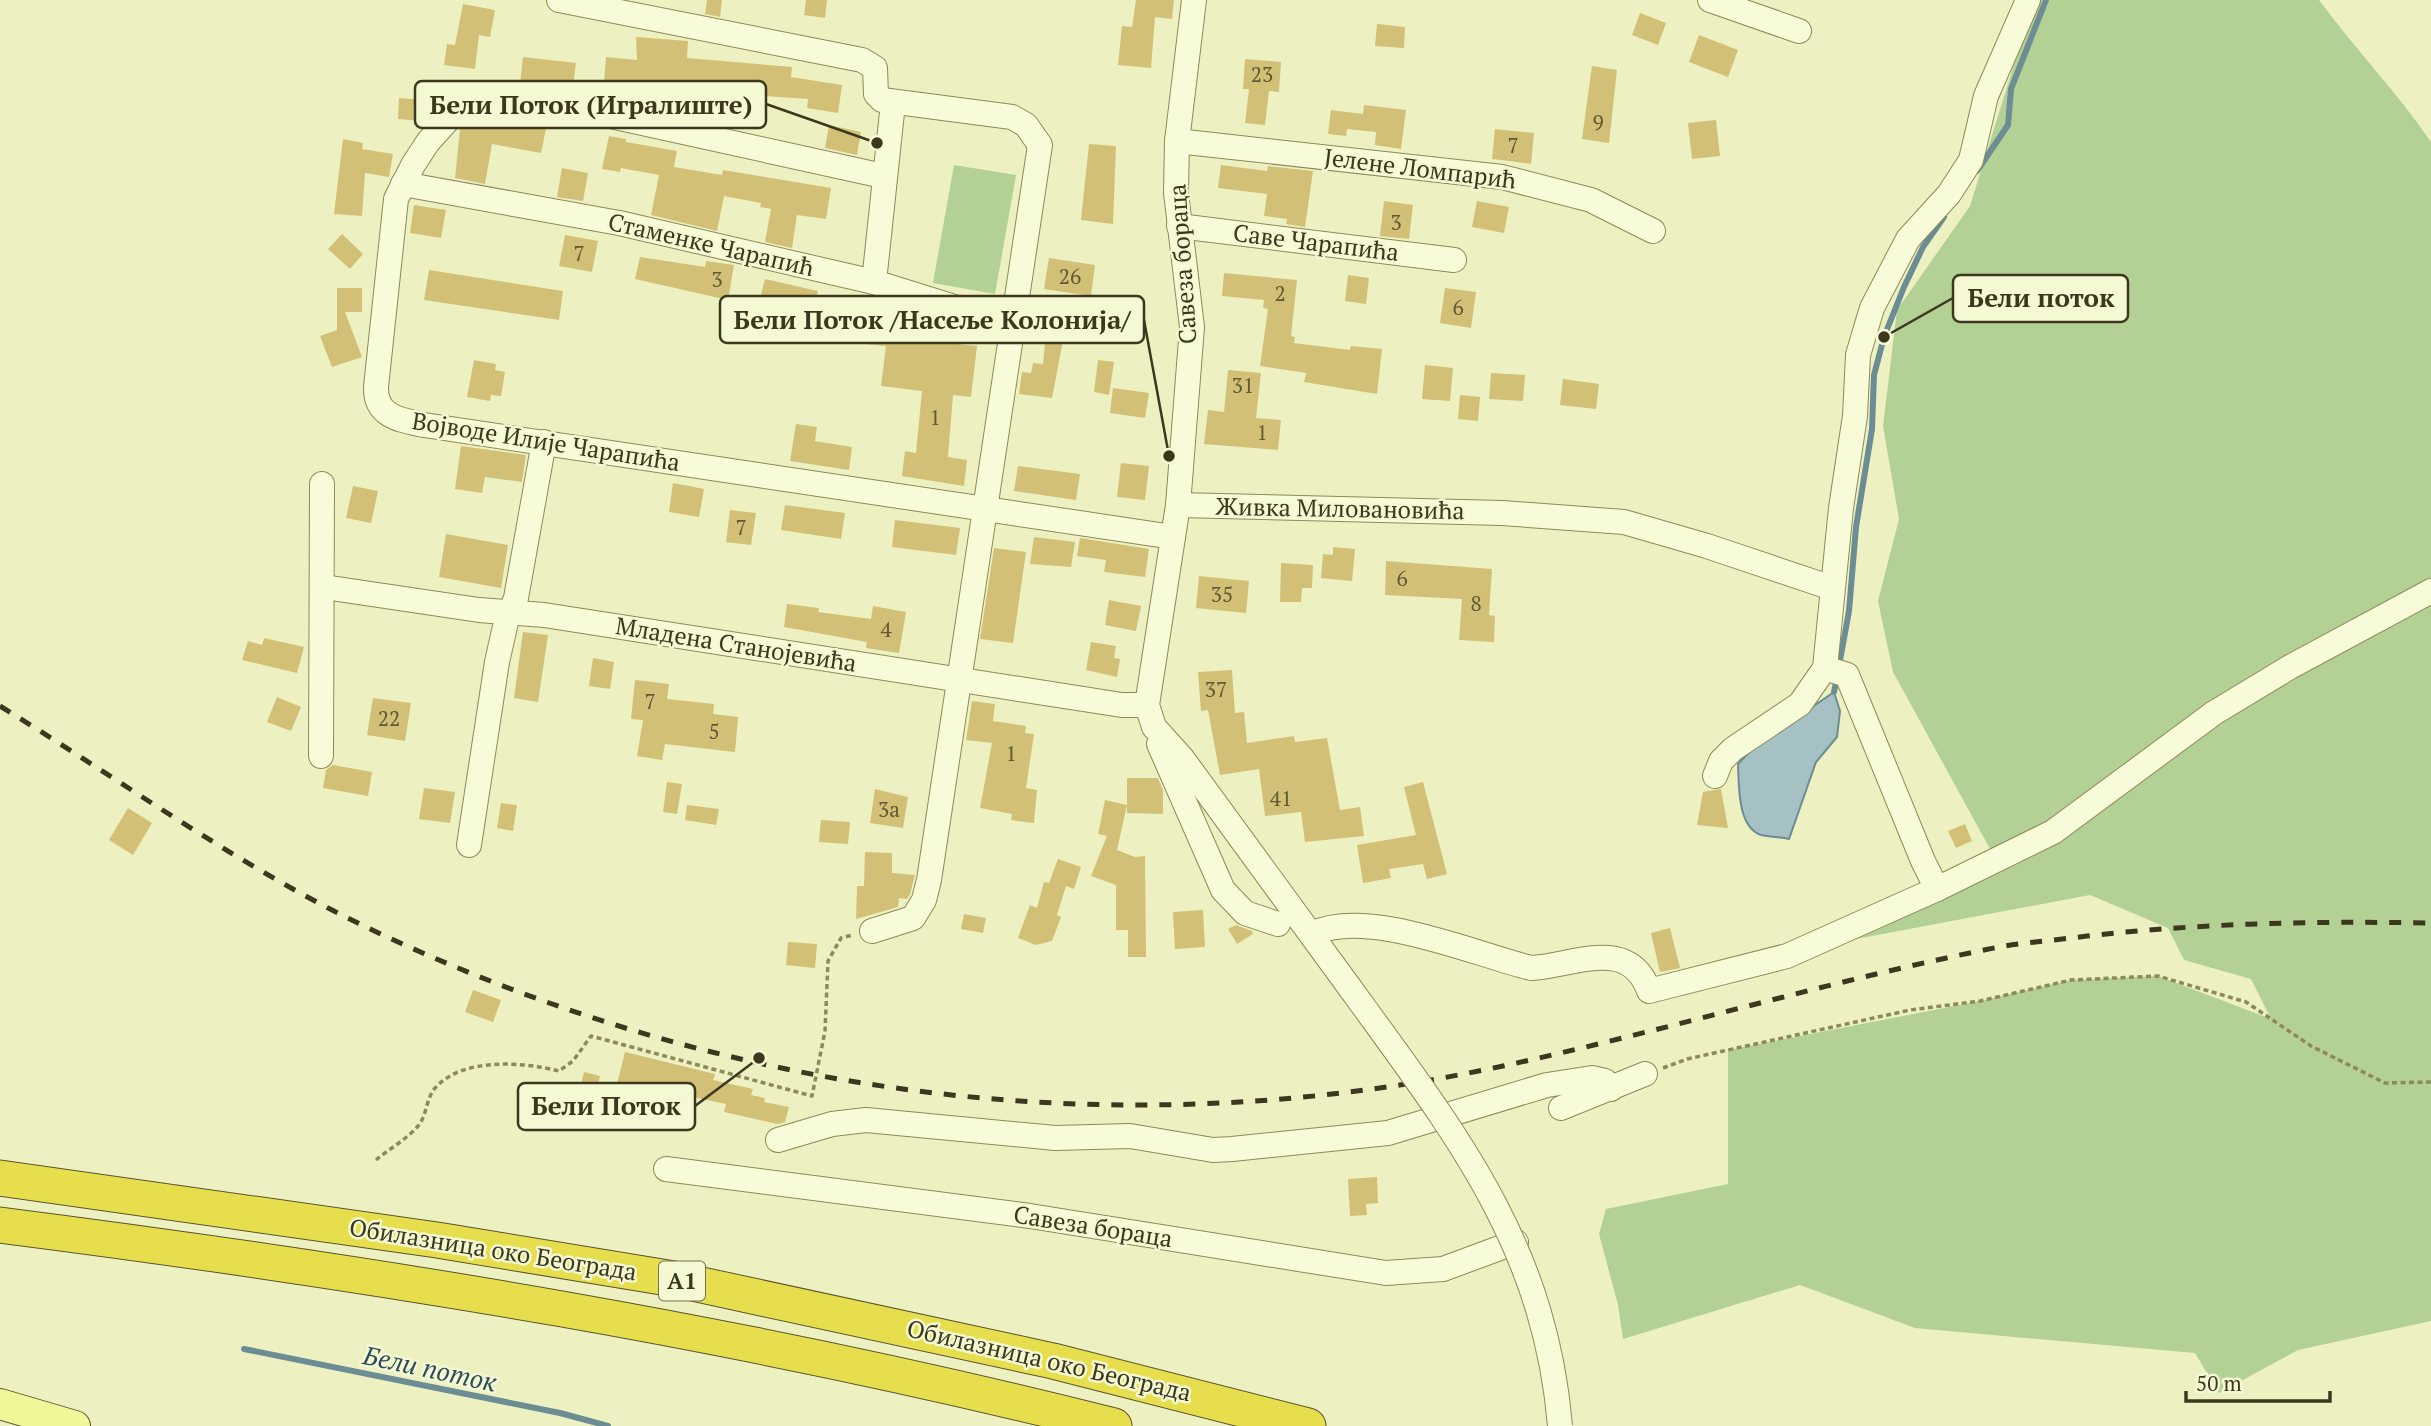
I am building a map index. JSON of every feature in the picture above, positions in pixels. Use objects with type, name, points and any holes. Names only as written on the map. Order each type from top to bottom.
[{"type":"highway","name":"Обилазница око Београда","points":[[0,1178],[437,1240],[674,1279],[1053,1361],[1308,1426]]},
{"type":"highway","name":"Обилазница око Београда","points":[[0,1226],[305,1265],[610,1316],[851,1364],[1114,1426]]},
{"type":"main road","points":[[0,1404],[75,1426]]},
{"type":"street","points":[[559,0],[869,62],[876,72],[876,94],[882,100],[1012,117],[1026,125],[1037,138],[1042,152],[924,900],[913,918],[872,931]]},
{"type":"street","name":"Савеза бораца","points":[[1147,705],[1178,505],[1192,327],[1187,264],[1179,226],[1177,141],[1194,0]]},
{"type":"street","points":[[1710,0],[1799,31]]},
{"type":"street","points":[[1937,889],[1834,671],[1832,588],[1855,416],[1858,355],[1872,308],[1908,239],[1949,194],[1971,160],[1986,96],[2028,0]]},
{"type":"street","name":"Војводе Илије Чарапића","points":[[883,176],[597,113],[500,96],[468,101],[454,111],[428,142],[403,184],[393,212],[376,396],[382,409],[394,418],[425,425],[1173,537]]},
{"type":"street","points":[[874,282],[892,103]]},
{"type":"street","name":"Јелене Ломпарић","points":[[1177,141],[1502,177],[1591,200],[1653,231]]},
{"type":"street","name":"Стаменке Чарапић","points":[[403,184],[620,223],[874,282],[1014,326]]},
{"type":"street","name":"Саве Чарапића","points":[[1179,226],[1454,260]]},
{"type":"street","points":[[469,845],[497,662],[512,611],[544,442]]},
{"type":"street","points":[[321,756],[324,587],[322,484]]},
{"type":"street","name":"Живка Миловановића","points":[[1178,505],[1502,513],[1624,522],[1707,546],[1832,588]]},
{"type":"street","name":"Младена Станојевића","points":[[324,587],[479,610],[512,611],[1122,705],[1147,705]]},
{"type":"street","points":[[1312,934],[1335,924],[1395,931],[1531,968],[1553,967],[1589,958],[1619,959],[1640,972],[1648,991],[1787,956],[1937,889],[2053,832],[2214,713],[2290,667],[2431,591]]},
{"type":"street","points":[[1715,776],[1721,761],[1732,749],[1800,704],[1834,671]]},
{"type":"street","points":[[1147,705],[1150,720],[1158,733],[1182,758],[1312,934],[1466,1150],[1516,1242],[1544,1328],[1560,1426]]},
{"type":"street","points":[[1158,733],[1162,752],[1223,890],[1245,913],[1278,924]]},
{"type":"street","points":[[1561,1108],[1645,1074]]},
{"type":"street","points":[[778,1140],[832,1124],[866,1119],[1055,1138],[1130,1136],[1213,1150],[1232,1149],[1388,1133],[1547,1085],[1592,1078],[1605,1081],[1611,1089]]},
{"type":"street","name":"Савеза бораца","points":[[666,1169],[1030,1216],[1402,1273],[1462,1264],[1516,1242]]},
{"type":"path","points":[[376,1160],[419,1126],[434,1088],[453,1075],[490,1066],[534,1065],[559,1071],[573,1060],[591,1036],[812,1097],[825,1031],[828,961],[841,937],[872,931]]},
{"type":"path","points":[[1645,1074],[1687,1059],[1910,1010],[1980,1001],[2071,980],[2158,976],[2246,1002],[2311,1046],[2385,1083],[2431,1082]]},
{"type":"green space","points":[[2034,0],[2319,0],[2431,142],[2431,1321],[2298,1350],[2219,1393],[2195,1353],[1915,1328],[1800,1285],[1623,1339],[1618,1305],[1599,1234],[1606,1209],[1728,1184],[1728,1050],[1980,1001],[2071,980],[2158,976],[2271,1019],[2251,979],[2184,960],[2168,928],[2090,895],[1803,949],[1995,858],[1893,672],[1878,601],[1899,519],[1883,426],[1897,310],[1970,206]]},
{"type":"green space","points":[[954,165],[1016,175],[995,294],[933,283]]},
{"type":"water","points":[[1834,692],[1840,711],[1837,737],[1816,762],[1789,839],[1761,835],[1747,823],[1743,814],[1738,764],[1754,747]]},
{"type":"building","points":[[707,0],[722,0],[720,17],[705,14]]},
{"type":"building","points":[[806,0],[827,0],[825,18],[804,15]]},
{"type":"building","points":[[1136,0],[1174,0],[1172,19],[1155,17],[1151,68],[1118,65],[1122,26],[1132,27]]},
{"type":"building","points":[[463,4],[495,10],[490,37],[479,35],[475,69],[444,65],[447,44],[455,45]]},
{"type":"building","points":[[1640,13],[1666,23],[1658,45],[1632,35]]},
{"type":"building","points":[[1377,24],[1405,27],[1404,48],[1375,46]]},
{"type":"building","points":[[1699,35],[1738,50],[1728,77],[1689,62]]},
{"type":"building","points":[[636,37],[688,41],[687,58],[792,67],[791,77],[842,85],[838,113],[807,108],[808,99],[764,96],[764,89],[700,83],[700,90],[674,89],[674,85],[604,82],[606,57],[637,60]]},
{"type":"building","points":[[523,57],[576,63],[572,93],[520,84]]},
{"type":"building","points":[[1245,59],[1281,62],[1279,92],[1269,91],[1265,125],[1245,123],[1249,89],[1243,89]]},
{"type":"building","points":[[1592,66],[1617,70],[1609,143],[1582,139]]},
{"type":"building","points":[[399,98],[426,100],[425,121],[398,119]]},
{"type":"building","points":[[1364,105],[1406,110],[1401,149],[1375,145],[1376,132],[1347,129],[1346,136],[1328,134],[1331,110],[1363,114]]},
{"type":"building","points":[[523,115],[548,119],[541,153],[492,144],[485,184],[455,178],[460,129],[469,119],[521,128]]},
{"type":"building","points":[[1716,120],[1720,156],[1692,159],[1688,123]]},
{"type":"building","points":[[829,125],[861,132],[857,155],[825,148]]},
{"type":"building","points":[[1495,129],[1534,133],[1531,164],[1492,159]]},
{"type":"building","points":[[609,136],[626,139],[626,142],[677,151],[674,167],[722,175],[723,170],[831,188],[826,219],[797,215],[792,248],[765,242],[771,209],[760,207],[761,203],[724,196],[717,231],[651,215],[659,175],[621,168],[620,172],[602,169]]},
{"type":"building","points":[[343,139],[363,143],[362,149],[393,154],[389,177],[365,173],[362,216],[334,214]]},
{"type":"building","points":[[1089,144],[1116,146],[1113,224],[1081,220]]},
{"type":"building","points":[[1221,165],[1267,171],[1268,166],[1313,171],[1305,227],[1286,224],[1287,219],[1264,216],[1267,194],[1218,188]]},
{"type":"building","points":[[562,168],[588,173],[583,201],[557,197]]},
{"type":"building","points":[[1384,201],[1413,205],[1409,239],[1380,236]]},
{"type":"building","points":[[1477,201],[1509,207],[1504,233],[1472,227]]},
{"type":"building","points":[[414,205],[446,210],[441,238],[410,233]]},
{"type":"building","points":[[342,234],[363,254],[350,269],[328,249]]},
{"type":"building","points":[[565,235],[598,241],[592,272],[559,266]]},
{"type":"building","points":[[640,257],[705,267],[706,261],[734,265],[728,300],[635,279]]},
{"type":"building","points":[[1049,258],[1095,265],[1091,296],[1044,289]]},
{"type":"building","points":[[429,270],[563,291],[559,320],[424,300]]},
{"type":"building","points":[[1224,273],[1297,280],[1291,336],[1295,337],[1294,343],[1350,350],[1351,346],[1382,349],[1377,394],[1304,382],[1306,373],[1260,366],[1268,309],[1263,308],[1264,300],[1222,296]]},
{"type":"building","points":[[1348,275],[1369,278],[1366,304],[1345,301]]},
{"type":"building","points":[[765,279],[818,291],[811,325],[756,313]]},
{"type":"building","points":[[337,288],[362,288],[362,312],[345,312],[362,357],[332,367],[320,336],[337,330]]},
{"type":"building","points":[[1445,288],[1476,292],[1471,328],[1440,323]]},
{"type":"building","points":[[869,313],[921,319],[918,340],[977,346],[971,397],[953,395],[948,457],[967,460],[964,486],[902,476],[905,451],[916,453],[922,391],[881,386],[886,346],[865,344]]},
{"type":"building","points":[[1046,333],[1064,335],[1052,398],[1019,394],[1022,372],[1031,373],[1033,363],[1043,364]]},
{"type":"building","points":[[474,360],[496,364],[495,370],[505,372],[501,396],[491,395],[490,401],[467,397]]},
{"type":"building","points":[[1098,360],[1114,362],[1109,395],[1094,392]]},
{"type":"building","points":[[1425,365],[1453,368],[1450,401],[1422,399]]},
{"type":"building","points":[[1228,370],[1261,373],[1256,418],[1281,420],[1278,450],[1204,444],[1208,410],[1224,412]]},
{"type":"building","points":[[1491,373],[1525,375],[1523,401],[1489,399]]},
{"type":"building","points":[[1563,379],[1599,384],[1596,409],[1560,405]]},
{"type":"building","points":[[1113,388],[1149,393],[1145,418],[1110,413]]},
{"type":"building","points":[[1460,395],[1480,397],[1478,421],[1458,419]]},
{"type":"building","points":[[796,424],[817,427],[815,441],[852,447],[849,470],[790,461]]},
{"type":"building","points":[[461,446],[526,455],[522,482],[485,477],[482,493],[455,489]]},
{"type":"building","points":[[1121,463],[1149,466],[1145,500],[1117,497]]},
{"type":"building","points":[[1018,466],[1080,474],[1076,500],[1014,491]]},
{"type":"building","points":[[673,483],[704,489],[699,517],[669,512]]},
{"type":"building","points":[[353,486],[378,491],[371,523],[346,518]]},
{"type":"building","points":[[785,505],[845,513],[841,539],[781,530]]},
{"type":"building","points":[[730,510],[756,513],[751,545],[726,542]]},
{"type":"building","points":[[895,520],[960,528],[956,555],[892,547]]},
{"type":"building","points":[[446,534],[508,545],[501,588],[439,577]]},
{"type":"building","points":[[1034,537],[1075,542],[1071,567],[1030,564]]},
{"type":"building","points":[[1080,538],[1149,549],[1145,577],[1104,572],[1106,560],[1077,556]]},
{"type":"building","points":[[1333,547],[1355,549],[1352,581],[1321,578],[1323,554],[1333,555]]},
{"type":"building","points":[[994,548],[1026,552],[1013,643],[980,639]]},
{"type":"building","points":[[1386,561],[1492,569],[1489,615],[1495,616],[1494,642],[1459,640],[1462,599],[1385,595]]},
{"type":"building","points":[[1281,563],[1313,565],[1312,588],[1302,588],[1301,602],[1280,602]]},
{"type":"building","points":[[1199,576],[1249,581],[1246,613],[1196,608]]},
{"type":"building","points":[[1109,600],[1141,606],[1136,631],[1105,625]]},
{"type":"building","points":[[787,604],[819,608],[818,612],[871,619],[873,606],[906,612],[899,653],[866,648],[867,642],[784,627]]},
{"type":"building","points":[[523,632],[548,635],[538,702],[514,698]]},
{"type":"building","points":[[264,638],[304,647],[297,673],[242,660],[248,641],[262,645]]},
{"type":"building","points":[[1091,642],[1116,646],[1114,658],[1120,659],[1117,677],[1086,670]]},
{"type":"building","points":[[593,658],[614,662],[610,689],[589,686]]},
{"type":"building","points":[[1232,670],[1235,713],[1244,712],[1247,743],[1294,736],[1295,742],[1327,738],[1340,810],[1360,807],[1364,836],[1305,842],[1301,812],[1265,816],[1259,769],[1220,775],[1208,710],[1201,711],[1198,672]]},
{"type":"building","points":[[635,680],[669,684],[667,699],[714,704],[713,714],[738,717],[735,752],[665,744],[662,760],[637,756],[643,720],[631,719]]},
{"type":"building","points":[[277,697],[301,707],[291,731],[267,722]]},
{"type":"building","points":[[373,698],[411,703],[405,741],[367,735]]},
{"type":"building","points":[[972,701],[995,704],[993,721],[1026,726],[1025,733],[1034,734],[1026,788],[1037,790],[1034,823],[1011,820],[1012,814],[980,808],[992,743],[966,740]]},
{"type":"building","points":[[333,765],[372,772],[368,796],[323,788],[326,770]]},
{"type":"building","points":[[1127,778],[1158,778],[1163,791],[1163,814],[1127,813]]},
{"type":"building","points":[[667,782],[682,784],[677,814],[663,812]]},
{"type":"building","points":[[1423,782],[1447,874],[1427,879],[1423,864],[1389,869],[1391,878],[1363,883],[1357,845],[1416,835],[1404,787]]},
{"type":"building","points":[[424,788],[455,792],[450,823],[419,819]]},
{"type":"building","points":[[875,789],[908,797],[903,828],[870,823]]},
{"type":"building","points":[[1721,789],[1728,828],[1697,825],[1703,792]]},
{"type":"building","points":[[1105,800],[1127,805],[1117,850],[1135,857],[1145,856],[1146,957],[1128,957],[1128,930],[1116,930],[1116,885],[1091,876],[1107,836],[1098,834]]},
{"type":"building","points":[[501,803],[517,805],[513,831],[497,828]]},
{"type":"building","points":[[687,805],[719,809],[716,825],[685,820]]},
{"type":"building","points":[[128,808],[152,823],[133,855],[109,840]]},
{"type":"building","points":[[821,820],[850,822],[848,844],[819,842]]},
{"type":"building","points":[[1965,824],[1972,841],[1956,848],[1948,831]]},
{"type":"building","points":[[865,852],[892,853],[892,873],[915,875],[910,894],[907,899],[899,898],[898,907],[856,919],[857,886],[864,886]]},
{"type":"building","points":[[1058,859],[1081,867],[1074,889],[1066,886],[1057,915],[1061,917],[1052,941],[1036,945],[1018,938],[1030,905],[1037,908],[1044,882],[1049,883]]},
{"type":"building","points":[[1203,910],[1205,947],[1175,949],[1173,912]]},
{"type":"building","points":[[964,914],[986,918],[983,933],[961,929]]},
{"type":"building","points":[[1236,925],[1252,931],[1253,934],[1237,944],[1228,929]]},
{"type":"building","points":[[1670,928],[1680,968],[1660,972],[1651,933]]},
{"type":"building","points":[[788,942],[817,944],[815,968],[786,965]]},
{"type":"building","points":[[473,990],[501,1000],[493,1022],[465,1012]]},
{"type":"building","points":[[625,1052],[715,1074],[713,1080],[753,1089],[751,1095],[765,1098],[764,1102],[789,1107],[785,1122],[778,1124],[724,1112],[726,1104],[683,1095],[681,1104],[615,1092]]},
{"type":"building","points":[[584,1072],[600,1076],[592,1105],[577,1102]]},
{"type":"building","points":[[1377,1177],[1378,1203],[1366,1204],[1367,1215],[1350,1216],[1348,1179]]},
{"type":"waterway","name":"Бели поток","points":[[1977,171],[2008,125],[2011,89],[2046,0]]},
{"type":"waterway","name":"Бели поток","points":[[1839,666],[1849,611],[1856,527],[1872,429],[1874,375],[1884,337],[1904,287],[1923,247],[1944,217]]},
{"type":"waterway","name":"Бели поток","points":[[1834,692],[1837,677]]},
{"type":"waterway","name":"Бели поток","points":[[244,1349],[560,1413],[608,1426]]},
{"type":"railway","points":[[0,706],[284,884],[383,935],[517,991],[653,1036],[792,1070],[932,1093],[1074,1104],[1217,1103],[1360,1091],[1503,1066],[1874,974],[2010,945],[2216,926],[2431,923]]},
{"type":"place","name":"Бели Поток (Игралиште)","points":[[877,143]]},
{"type":"place","name":"Бели поток","points":[[1884,337]]},
{"type":"place","name":"Бели Поток /Насеље Колонија/","points":[[1169,456]]},
{"type":"place","name":"Бели Поток","points":[[759,1058]]}]
